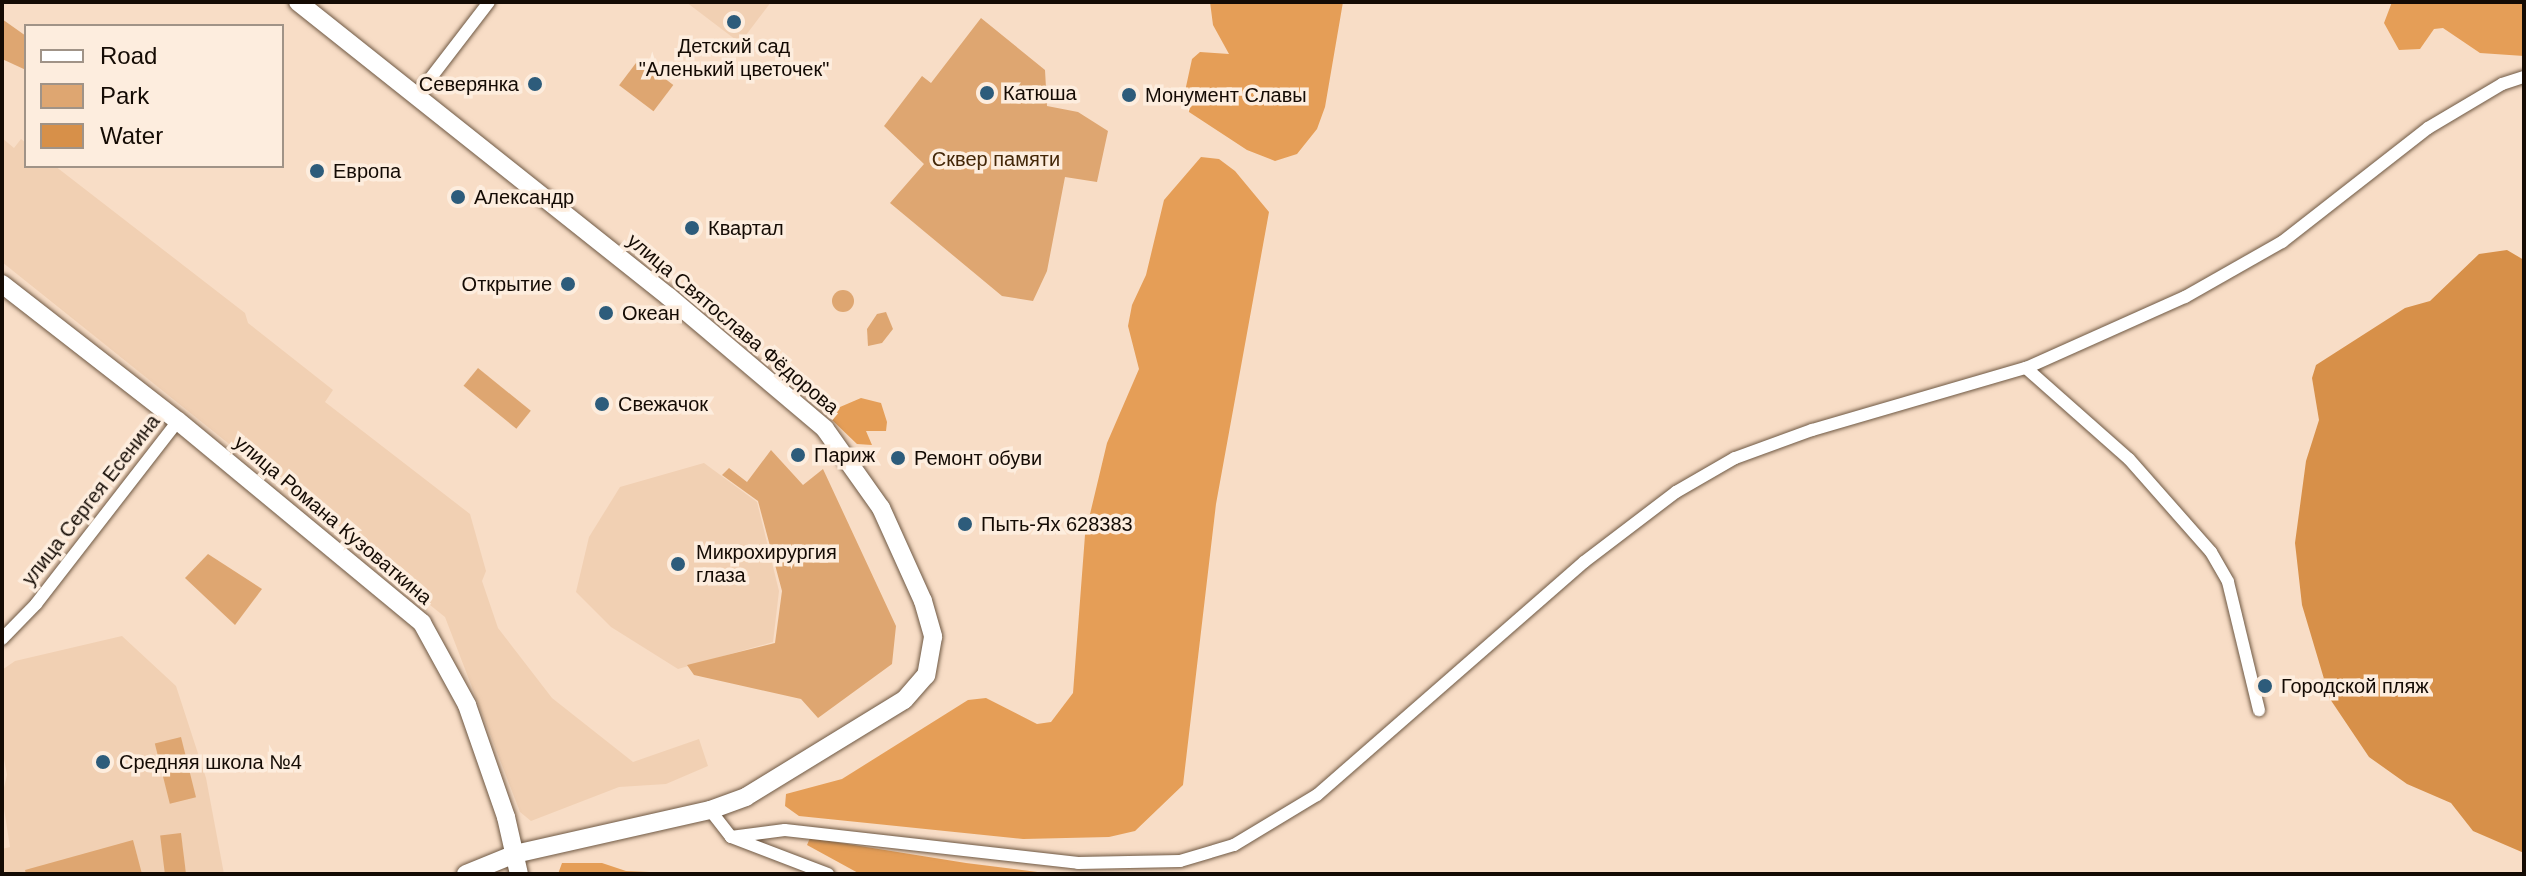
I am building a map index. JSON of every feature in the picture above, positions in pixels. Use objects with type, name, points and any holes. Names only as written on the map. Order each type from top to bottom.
[{"type":"street","name":"улица Святослава Фёдорова","points":[[298,2],[825,429],[881,508],[923,601],[932,656],[915,690],[764,787],[710,810],[515,854],[466,874]]},
{"type":"street","points":[[416,97],[489,2]]},
{"type":"street","points":[[731,837],[785,830],[1078,863],[1180,861],[1221,850],[1266,830],[1317,795],[1584,562],[1676,492],[1735,458],[1812,430],[2026,368],[2185,297],[2282,242],[2428,128],[2502,84],[2524,77]]},
{"type":"street","name":"улица Романа Кузоваткина","points":[[2,284],[178,421],[422,623],[467,705],[519,874]]},
{"type":"street","points":[[2026,368],[2129,459],[2211,552],[2228,582],[2259,710]]},
{"type":"street","name":"улица Сергея Есенина","points":[[2,639],[36,604],[178,421]]},
{"type":"street","points":[[710,810],[731,837],[828,874]]},
{"type":"shaded area","name":"Детский сад \"Аленький цветочек\"","points":[[686,2],[771,2],[740,43]]},
{"type":"shaded area","points":[[1210,2],[1343,2],[1325,107],[1317,129],[1297,154],[1275,161],[1247,150],[1189,112],[1184,96],[1192,59],[1200,52],[1229,54],[1213,25]]},
{"type":"shaded area","points":[[2392,2],[2524,2],[2524,56],[2480,53],[2443,28],[2434,29],[2420,49],[2399,50],[2384,23]]},
{"type":"shaded area","points":[[2,138],[14,148],[21,139],[24,141],[24,168],[58,168],[245,313],[248,323],[333,390],[325,402],[470,514],[486,571],[482,581],[498,628],[552,698],[633,762],[699,739],[708,766],[666,784],[619,787],[531,821],[520,812],[445,617],[2,262]]},
{"type":"shaded area","points":[[1201,157],[1219,159],[1235,171],[1269,212],[1216,504],[1183,785],[1135,831],[1109,837],[1023,839],[799,816],[785,806],[786,794],[842,779],[968,700],[986,698],[1037,724],[1051,722],[1073,693],[1085,535],[1107,443],[1139,369],[1128,326],[1132,305],[1146,275],[1164,200]]},
{"type":"shaded area","points":[[861,398],[881,403],[887,422],[886,431],[866,431],[872,445],[857,444],[832,420],[840,407]]},
{"type":"shaded area","name":"Микрохирургия глаза","points":[[704,463],[757,502],[779,591],[773,642],[678,669],[611,627],[576,592],[589,537],[620,487]]},
{"type":"shaded area","name":"Средняя школа №4","points":[[122,636],[176,686],[206,778],[224,874],[2,874],[2,849],[10,847],[2,796],[7,775],[2,748],[2,670],[15,661]]},
{"type":"shaded area","points":[[810,838],[1053,874],[860,874],[807,845]]},
{"type":"shaded area","points":[[562,863],[602,863],[626,871],[697,874],[558,874]]},
{"type":"green space","name":"Сквер памяти","points":[[981,18],[1045,70],[1047,106],[1078,112],[1108,131],[1097,182],[1065,177],[1047,271],[1033,301],[1002,296],[890,203],[924,164],[884,126],[922,76],[931,83]]},
{"type":"green space","points":[[2,19],[24,35],[24,69],[2,59]]},
{"type":"green space","points":[[639,59],[673,85],[653,111],[619,85]]},
{"type":"green space","points":[[839,290],[847,290],[854,301],[847,312],[839,312],[832,305],[832,297]]},
{"type":"green space","points":[[886,312],[893,329],[882,343],[868,346],[867,329],[877,314]]},
{"type":"green space","points":[[478,368],[531,411],[516,429],[464,386]]},
{"type":"green space","points":[[771,450],[803,485],[823,469],[896,626],[892,664],[818,718],[801,699],[694,675],[687,665],[775,643],[782,591],[758,501],[722,475],[729,468],[747,482]]},
{"type":"green space","points":[[208,554],[262,589],[235,625],[185,578]]},
{"type":"green space","points":[[181,737],[196,797],[170,804],[155,744]]},
{"type":"green space","points":[[181,833],[186,874],[165,874],[160,836]]},
{"type":"green space","points":[[133,840],[142,874],[26,874],[25,870]]},
{"type":"water","points":[[2507,250],[2524,260],[2524,853],[2473,831],[2451,803],[2407,784],[2369,757],[2330,699],[2302,605],[2295,543],[2306,461],[2319,420],[2312,378],[2316,365],[2405,308],[2430,301],[2479,254]]},
{"type":"place","name":"Детский сад \"Аленький цветочек\"","points":[[734,22]]},
{"type":"place","name":"Северянка","points":[[535,84]]},
{"type":"place","name":"Катюша","points":[[987,93]]},
{"type":"place","name":"Монумент Славы","points":[[1129,95]]},
{"type":"place","name":"Европа","points":[[317,171]]},
{"type":"place","name":"Александр","points":[[458,197]]},
{"type":"place","name":"Квартал","points":[[692,228]]},
{"type":"place","name":"Открытие","points":[[568,284]]},
{"type":"place","name":"Океан","points":[[606,313]]},
{"type":"place","name":"Свежачок","points":[[602,404]]},
{"type":"place","name":"Париж","points":[[798,455]]},
{"type":"place","name":"Ремонт обуви","points":[[898,458]]},
{"type":"place","name":"Пыть-Ях 628383","points":[[965,524]]},
{"type":"place","name":"Микрохирургия глаза","points":[[678,564]]},
{"type":"place","name":"Городской пляж","points":[[2265,686]]},
{"type":"place","name":"Средняя школа №4","points":[[103,762]]}]
